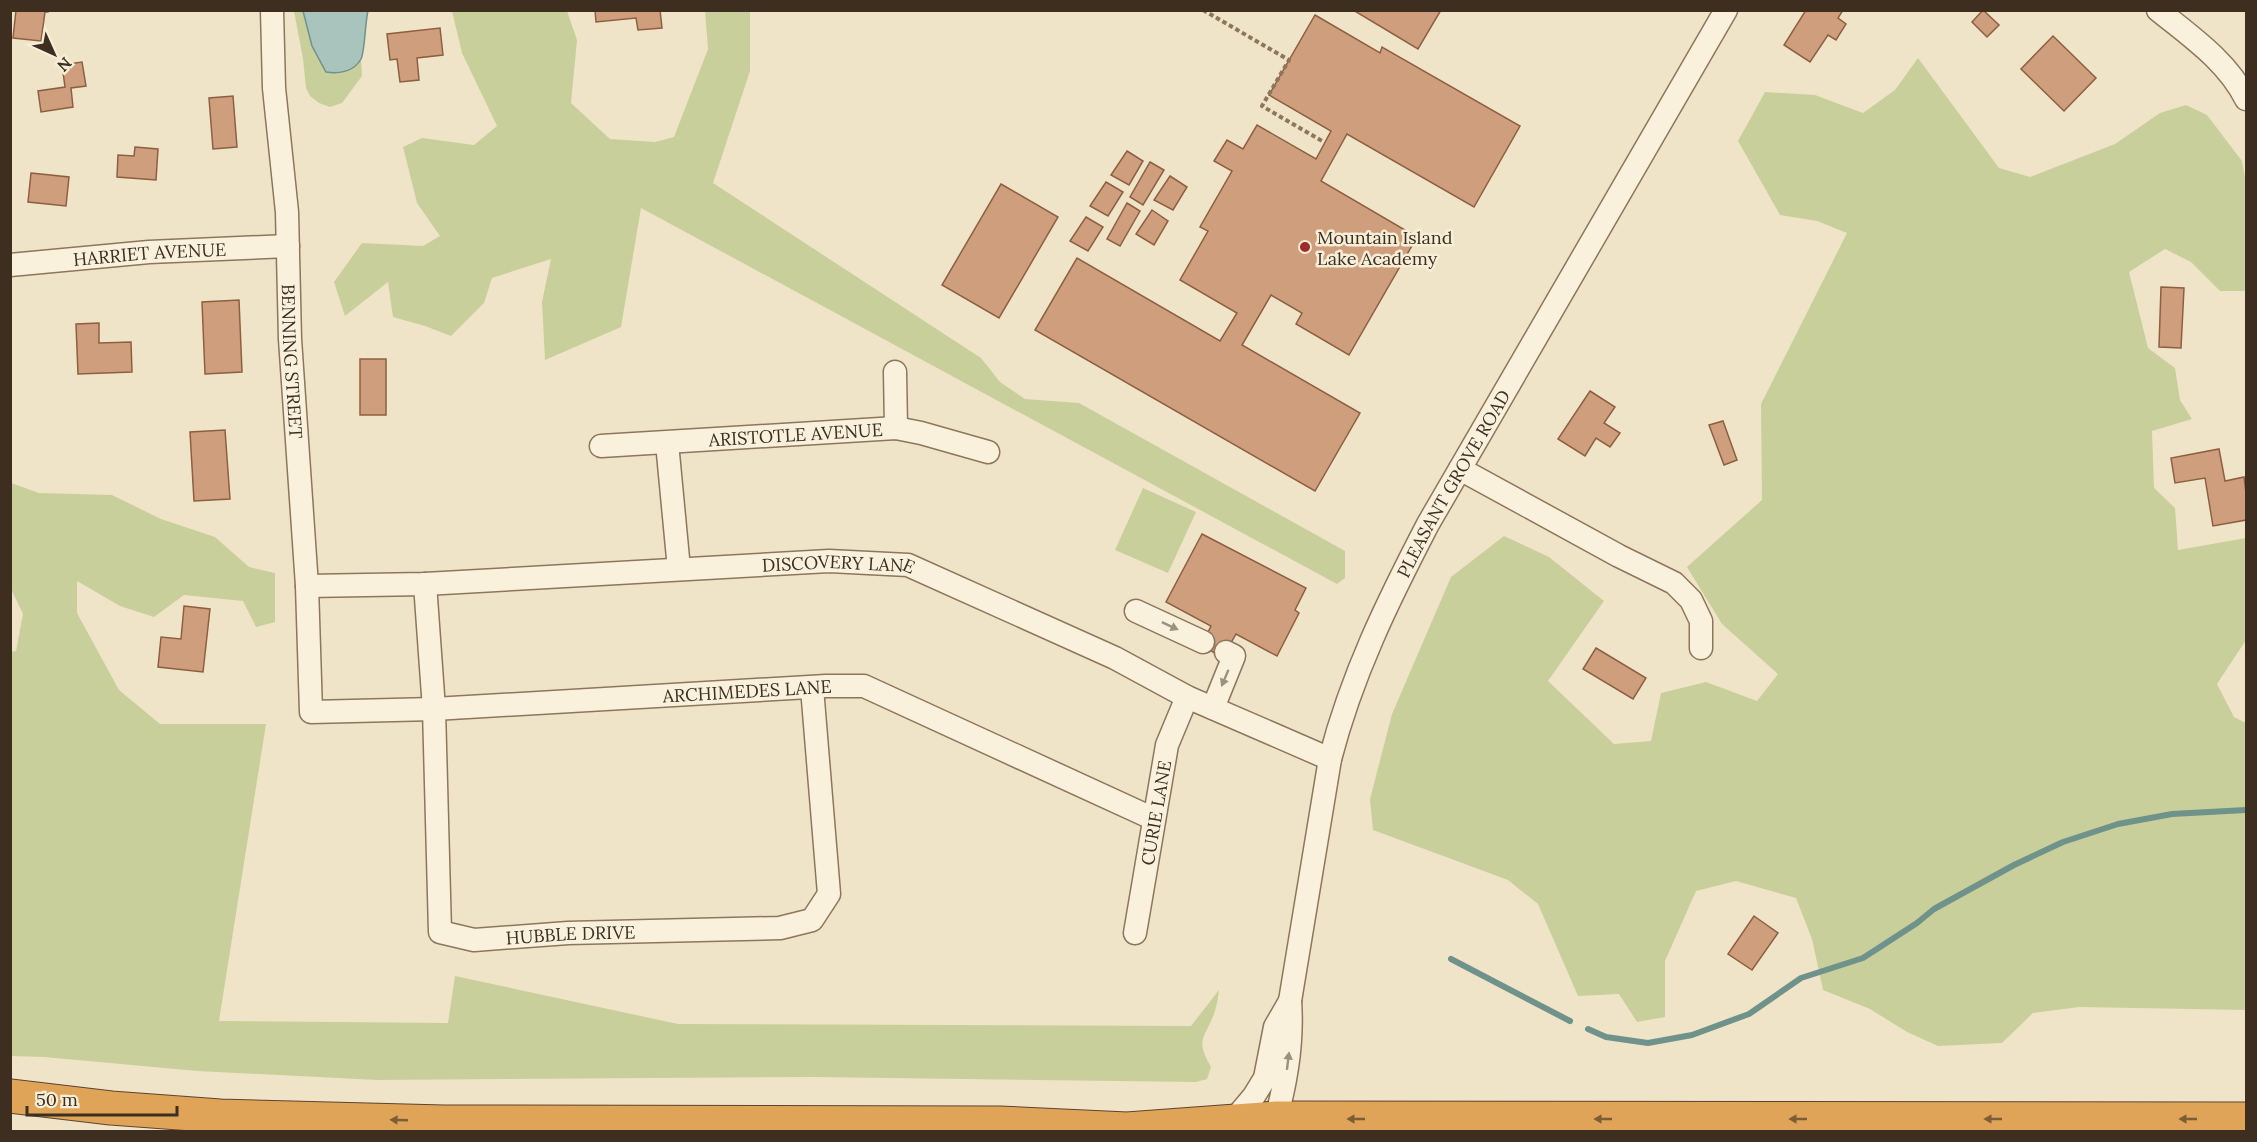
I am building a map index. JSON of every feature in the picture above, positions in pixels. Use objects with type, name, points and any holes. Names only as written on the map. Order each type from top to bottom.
[{"type":"highway","points":[[10,1096],[100,1107],[220,1116],[787,1127],[999,1123],[1127,1129],[1233,1121],[1270,1125],[1435,1119],[2077,1126],[2247,1119]]},
{"type":"highway","points":[[1398,1131],[1435,1119]]},
{"type":"street","name":"BENNING STREET","points":[[272,10],[274,88],[287,212],[290,339],[307,586],[312,712]]},
{"type":"street","name":"PLEASANT GROVE ROAD","points":[[1270,1125],[1285,1085],[1292,1031],[1290,1001],[1330,759],[1340,720],[1360,664],[1386,606],[1428,524],[1726,10]]},
{"type":"street","points":[[2158,10],[2224,66],[2247,99]]},
{"type":"street","name":"HARRIET AVENUE","points":[[10,265],[149,252],[288,246]]},
{"type":"street","points":[[895,372],[896,428]]},
{"type":"street","name":"ARISTOTLE AVENUE","points":[[601,446],[896,428],[921,432],[988,452]]},
{"type":"street","points":[[667,443],[679,569]]},
{"type":"street","points":[[1460,469],[1619,556],[1674,583],[1691,600],[1701,621],[1701,648]]},
{"type":"street","name":"DISCOVERY LANE","points":[[307,586],[425,584],[829,561],[908,565],[1115,658],[1187,697],[1330,759]]},
{"type":"street","name":"HUBBLE DRIVE","points":[[425,584],[434,709],[440,932],[474,940],[568,933],[780,928],[812,920],[830,894],[812,688]]},
{"type":"street","points":[[1136,611],[1203,642]]},
{"type":"street","points":[[1213,708],[1234,656],[1226,652]]},
{"type":"street","name":"ARCHIMEDES LANE","points":[[312,712],[434,709],[864,686],[1154,819]]},
{"type":"street","name":"CURIE LANE","points":[[1135,933],[1167,745],[1187,697]]},
{"type":"street","name":"PLEASANT GROVE ROAD","points":[[1233,1121],[1254,1096],[1265,1078],[1275,1028],[1290,1001]]},
{"type":"path","points":[[1203,10],[1289,60],[1262,106],[1322,141]]},
{"type":"green space","points":[[294,11],[303,11],[312,46],[351,68],[361,59],[362,76],[342,103],[330,107],[310,96],[306,88]]},
{"type":"green space","points":[[452,11],[567,11],[577,40],[571,103],[610,139],[655,142],[674,137],[708,49],[705,11],[750,11],[750,71],[713,183],[981,358],[1000,382],[1025,399],[1079,403],[1345,551],[1345,578],[1337,584],[641,208],[621,327],[545,360],[542,302],[551,259],[492,278],[484,303],[451,336],[393,317],[388,282],[345,316],[334,282],[362,243],[423,246],[440,236],[417,203],[403,147],[422,138],[474,145],[497,126],[462,53]]},
{"type":"green space","points":[[1918,58],[1999,168],[2030,177],[2115,144],[2160,113],[2186,105],[2207,115],[2242,161],[2246,183],[2246,289],[2244,291],[2220,291],[2191,262],[2165,249],[2129,272],[2148,348],[2175,368],[2180,400],[2192,419],[2152,431],[2154,488],[2175,508],[2178,550],[2246,538],[2246,640],[2217,684],[2234,717],[2246,723],[2246,1010],[2079,1007],[2033,1013],[2002,1043],[1938,1046],[1907,1032],[1870,1009],[1823,990],[1812,939],[1796,898],[1736,881],[1696,891],[1665,961],[1665,1017],[1637,1022],[1619,994],[1578,996],[1538,904],[1508,880],[1373,830],[1370,799],[1392,714],[1451,577],[1504,536],[1549,557],[1604,601],[1548,681],[1614,744],[1651,741],[1661,693],[1706,682],[1757,701],[1778,674],[1722,624],[1687,567],[1762,500],[1761,404],[1847,233],[1817,221],[1780,215],[1738,141],[1765,92],[1815,95],[1863,113],[1895,90]]},
{"type":"green space","points":[[11,483],[39,493],[112,495],[161,519],[215,537],[249,567],[275,573],[275,622],[256,627],[243,601],[184,595],[154,617],[120,606],[77,581],[77,613],[119,690],[160,724],[266,724],[219,1021],[448,1023],[455,976],[678,1024],[1191,1026],[1219,990],[1215,1011],[1202,1045],[1211,1067],[1207,1079],[1196,1082],[813,1077],[377,1080],[197,1071],[11,1056],[10,652],[16,651],[23,614],[11,589]]},
{"type":"green space","points":[[1143,488],[1196,512],[1168,573],[1115,550]]},
{"type":"water","points":[[303,11],[368,11],[361,59],[354,67],[336,73],[326,72],[312,46]]},
{"type":"building","points":[[16,10],[49,10],[45,12],[41,41],[13,38]]},
{"type":"building","points":[[595,10],[660,10],[662,28],[638,30],[636,18],[596,22]]},
{"type":"building","points":[[1353,10],[1441,10],[1418,49]]},
{"type":"building","points":[[1806,10],[1843,10],[1838,18],[1846,24],[1836,40],[1828,35],[1810,62],[1784,45]]},
{"type":"building","points":[[1983,10],[1999,25],[1987,37],[1972,22]]},
{"type":"building","name":"Mountain Island Lake Academy","points":[[1315,15],[1380,53],[1382,47],[1520,126],[1474,207],[1347,134],[1321,181],[1417,237],[1349,355],[1296,324],[1302,313],[1271,295],[1242,345],[1360,413],[1315,491],[1035,330],[1077,258],[1220,341],[1237,313],[1180,280],[1208,231],[1200,227],[1232,171],[1214,161],[1227,140],[1243,149],[1257,125],[1316,159],[1331,131],[1269,95]]},
{"type":"building","points":[[440,28],[443,55],[417,58],[419,80],[400,82],[397,59],[390,60],[387,34]]},
{"type":"building","points":[[2053,36],[2096,78],[2064,111],[2021,69]]},
{"type":"building","points":[[82,62],[86,86],[71,88],[73,107],[41,112],[38,91],[65,87],[62,65]]},
{"type":"building","points":[[233,96],[237,147],[213,149],[209,98]]},
{"type":"building","points":[[135,147],[158,149],[156,180],[117,177],[118,155],[134,156]]},
{"type":"building","points":[[1127,151],[1143,161],[1129,185],[1111,175]]},
{"type":"building","points":[[1150,162],[1164,170],[1143,205],[1130,197]]},
{"type":"building","points":[[31,173],[69,177],[66,206],[28,202]]},
{"type":"building","points":[[1170,176],[1187,187],[1173,210],[1154,200]]},
{"type":"building","points":[[1106,182],[1123,192],[1108,216],[1090,206]]},
{"type":"building","points":[[1001,184],[1058,217],[999,318],[942,285]]},
{"type":"building","points":[[1127,203],[1140,211],[1120,246],[1107,239]]},
{"type":"building","points":[[1152,210],[1168,221],[1154,245],[1136,234]]},
{"type":"building","points":[[1086,217],[1103,227],[1088,251],[1070,241]]},
{"type":"building","points":[[2161,287],[2184,288],[2181,348],[2159,347]]},
{"type":"building","points":[[239,300],[242,372],[205,374],[202,302]]},
{"type":"building","points":[[99,323],[99,343],[131,342],[132,372],[78,374],[76,324]]},
{"type":"building","points":[[360,359],[386,359],[386,415],[360,415]]},
{"type":"building","points":[[1590,391],[1615,407],[1604,423],[1620,433],[1610,447],[1596,438],[1585,456],[1558,439]]},
{"type":"building","points":[[1723,421],[1737,460],[1724,465],[1709,425]]},
{"type":"building","points":[[225,430],[230,499],[194,501],[190,432]]},
{"type":"building","points":[[2219,449],[2225,481],[2244,477],[2246,520],[2213,526],[2205,478],[2175,483],[2171,458]]},
{"type":"building","points":[[1202,534],[1306,588],[1295,610],[1299,613],[1277,656],[1236,634],[1223,657],[1201,646],[1211,626],[1166,602]]},
{"type":"building","points":[[184,606],[210,609],[203,672],[158,667],[161,637],[181,639]]},
{"type":"building","points":[[1596,648],[1646,678],[1633,699],[1583,669]]},
{"type":"building","points":[[1754,916],[1778,933],[1752,970],[1728,954]]},
{"type":"waterway","points":[[1588,1029],[1606,1037],[1648,1043],[1692,1035],[1749,1014],[1801,978],[1863,958],[1917,923],[1934,909],[2014,865],[2063,842],[2118,824],[2172,814],[2246,810]]},
{"type":"waterway","points":[[1451,959],[1570,1021]]},
{"type":"place","name":"Mountain Island Lake Academy","points":[[1305,247]]}]
